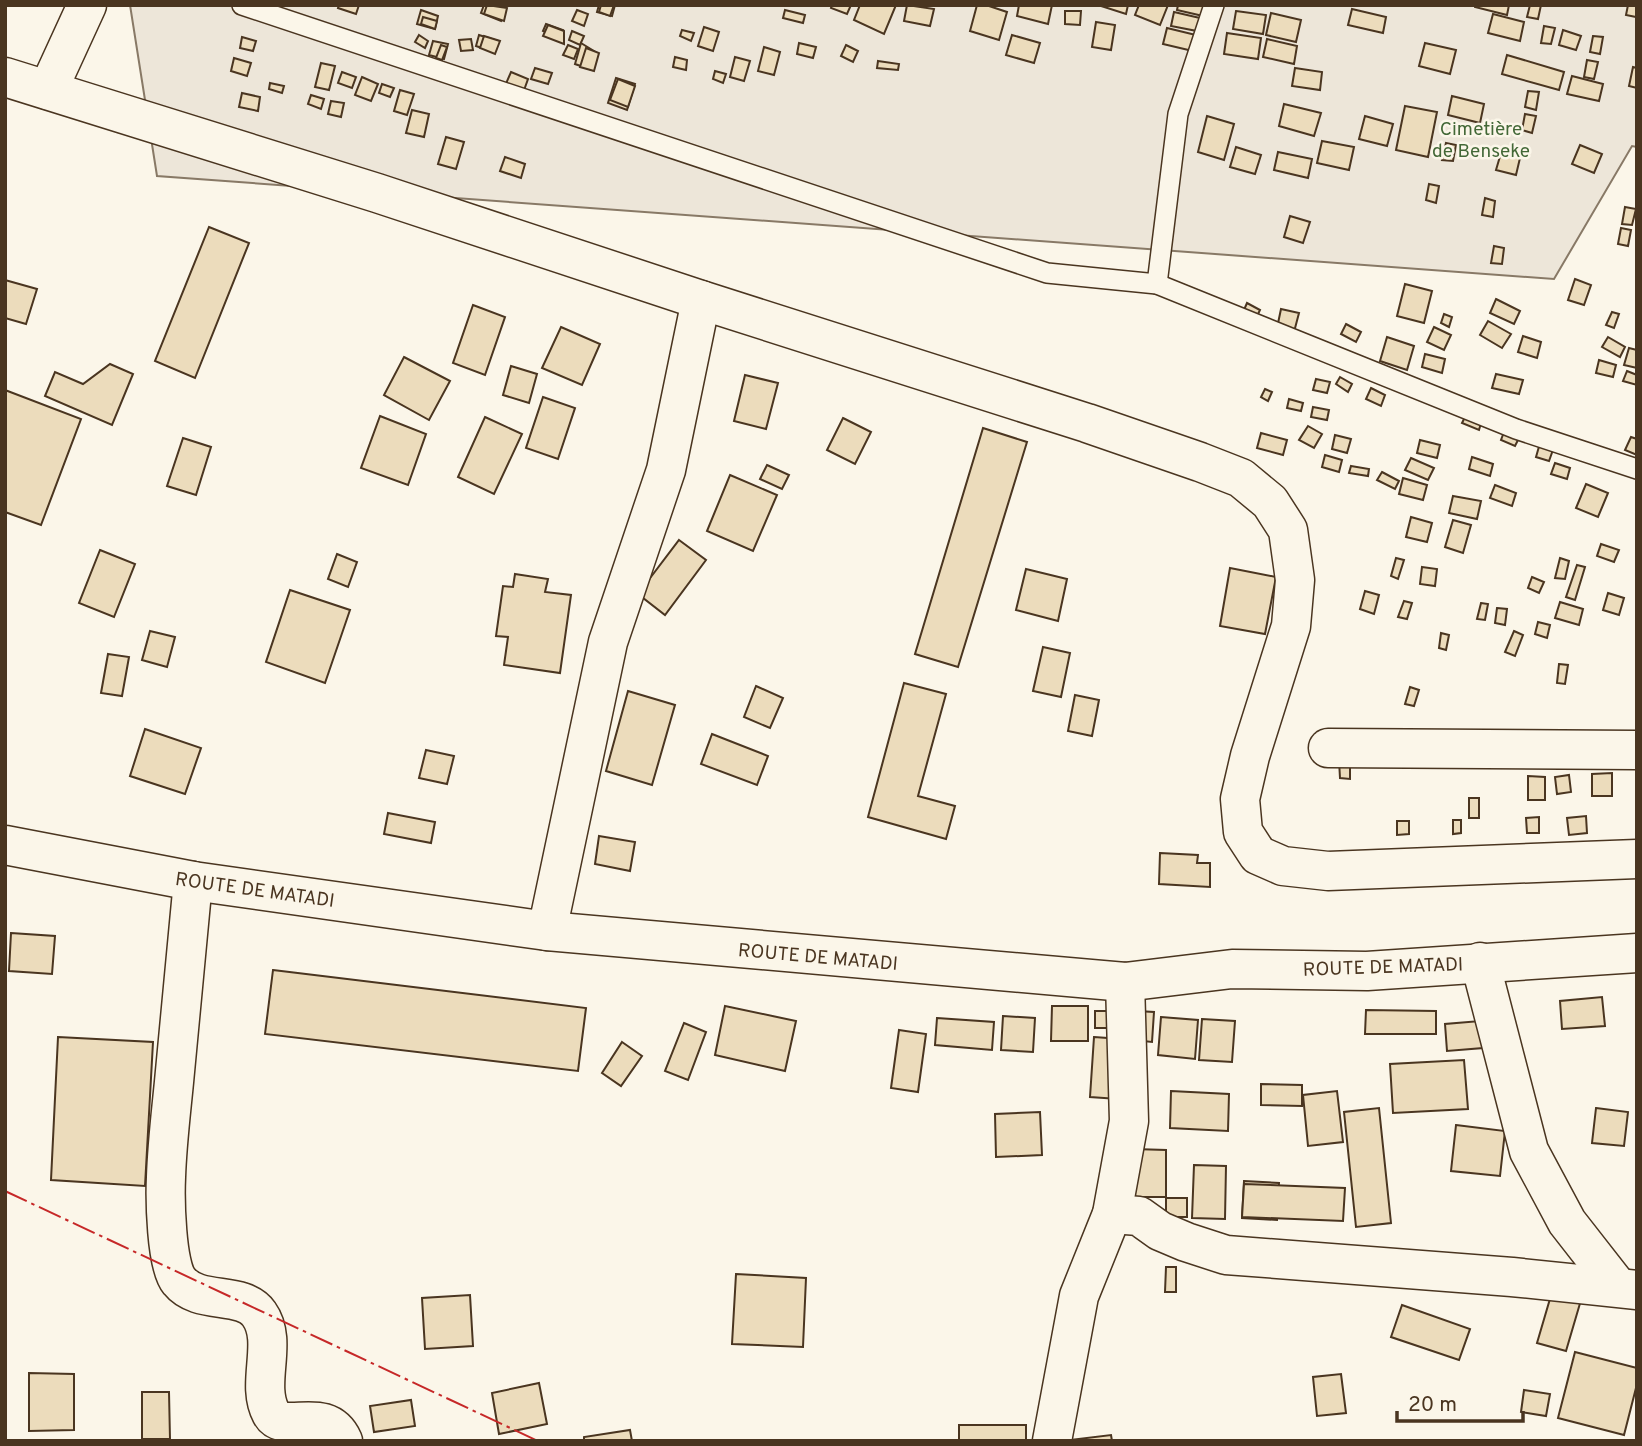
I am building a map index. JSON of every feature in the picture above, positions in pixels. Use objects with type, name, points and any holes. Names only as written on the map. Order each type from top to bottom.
[{"type":"main road","points":[[48,90],[87,5]]},
{"type":"main road","points":[[5,77],[377,193],[1087,423],[1200,461],[1241,478],[1270,502],[1288,530],[1295,580],[1291,626],[1250,756],[1240,799],[1242,832],[1258,855],[1283,866],[1328,872],[1637,859]]},
{"type":"main road","points":[[547,931],[608,642],[666,470],[702,300]]},
{"type":"main road","points":[[1328,748],[1637,750]]},
{"type":"main road","name":"ROUTE DE MATADI","points":[[5,845],[193,881],[547,931],[1125,982],[1232,969],[1367,971],[1637,953]]},
{"type":"main road","points":[[193,881],[166,1178],[170,1260],[178,1280],[192,1293],[249,1304],[259,1314],[265,1325],[267,1338],[265,1380],[272,1416],[279,1421],[322,1422],[335,1427],[343,1441]]},
{"type":"main road","points":[[1480,962],[1529,1152],[1567,1222],[1627,1288]]},
{"type":"main road","points":[[1052,1441],[1079,1296],[1112,1214],[1129,1121],[1125,982]]},
{"type":"main road","points":[[1112,1214],[1139,1216],[1160,1231],[1226,1255],[1627,1288]]},
{"type":"lane","points":[[242,5],[1047,273],[1157,284],[1516,429],[1637,469]]},
{"type":"lane","points":[[1157,284],[1178,114],[1214,5]]},
{"type":"green space","name":"Cimetière de Benseke","points":[[130,5],[1637,5],[1637,147],[1632,146],[1554,279],[157,176]]},
{"type":"building","points":[[339,5],[359,5],[356,14],[338,8]]},
{"type":"building","points":[[484,5],[505,9],[501,21],[481,13]]},
{"type":"building","points":[[487,5],[507,8],[504,21],[484,14]]},
{"type":"building","points":[[599,5],[615,5],[612,16],[597,12]]},
{"type":"building","points":[[601,5],[614,5],[610,16],[599,12]]},
{"type":"building","points":[[832,5],[851,5],[847,14],[831,8]]},
{"type":"building","points":[[860,5],[896,5],[884,34],[854,20]]},
{"type":"building","points":[[907,5],[934,9],[930,26],[904,21]]},
{"type":"building","points":[[977,5],[1007,12],[999,40],[970,31]]},
{"type":"building","points":[[1019,5],[1052,5],[1048,24],[1017,16]]},
{"type":"building","points":[[1098,5],[1128,5],[1126,14]]},
{"type":"building","points":[[1139,5],[1168,5],[1160,25],[1135,15]]},
{"type":"building","points":[[1178,5],[1205,5],[1203,16],[1177,10]]},
{"type":"building","points":[[1475,5],[1509,5],[1507,15]]},
{"type":"building","points":[[1530,5],[1541,5],[1538,19],[1527,17]]},
{"type":"building","points":[[1628,5],[1637,5],[1636,17],[1626,15]]},
{"type":"building","points":[[1352,9],[1386,17],[1383,33],[1348,25]]},
{"type":"building","points":[[421,10],[438,16],[435,29],[417,24]]},
{"type":"building","points":[[577,10],[588,14],[584,26],[572,21]]},
{"type":"building","points":[[785,10],[805,15],[803,23],[783,18]]},
{"type":"building","points":[[1065,11],[1081,11],[1080,25],[1065,24]]},
{"type":"building","points":[[1236,11],[1266,15],[1263,34],[1233,29]]},
{"type":"building","points":[[1174,12],[1200,18],[1197,31],[1171,26]]},
{"type":"building","points":[[1271,13],[1301,20],[1296,42],[1266,35]]},
{"type":"building","points":[[1493,14],[1524,22],[1520,41],[1488,33]]},
{"type":"building","points":[[423,17],[437,21],[435,29],[421,24]]},
{"type":"building","points":[[1096,22],[1115,25],[1111,50],[1092,47]]},
{"type":"building","points":[[546,24],[563,30],[560,38],[543,31]]},
{"type":"building","points":[[548,25],[564,31],[564,44],[543,36]]},
{"type":"building","points":[[1544,26],[1555,28],[1551,44],[1541,43]]},
{"type":"building","points":[[704,27],[719,32],[713,51],[698,46]]},
{"type":"building","points":[[1167,28],[1200,36],[1197,52],[1163,44]]},
{"type":"building","points":[[682,30],[694,33],[691,41],[680,36]]},
{"type":"building","points":[[1563,30],[1581,36],[1576,50],[1559,45]]},
{"type":"building","points":[[572,31],[584,36],[580,45],[569,40]]},
{"type":"building","points":[[1227,33],[1261,38],[1258,59],[1224,54]]},
{"type":"building","points":[[419,35],[428,41],[425,48],[415,42]]},
{"type":"building","points":[[479,35],[498,41],[494,52],[476,46]]},
{"type":"building","points":[[1012,35],[1040,43],[1034,63],[1006,55]]},
{"type":"building","points":[[484,36],[500,41],[495,54],[480,48]]},
{"type":"building","points":[[1593,36],[1603,37],[1600,54],[1590,52]]},
{"type":"building","points":[[242,37],[256,41],[253,51],[240,48]]},
{"type":"building","points":[[471,39],[473,50],[461,51],[459,40]]},
{"type":"building","points":[[1267,39],[1297,46],[1294,64],[1263,57]]},
{"type":"building","points":[[433,41],[448,44],[444,59],[429,55]]},
{"type":"building","points":[[581,43],[597,53],[592,70],[575,64]]},
{"type":"building","points":[[799,43],[816,47],[813,58],[797,54]]},
{"type":"building","points":[[1425,43],[1456,50],[1450,74],[1419,66]]},
{"type":"building","points":[[441,45],[447,47],[442,60],[436,58]]},
{"type":"building","points":[[568,45],[578,49],[574,59],[563,55]]},
{"type":"building","points":[[846,45],[858,51],[853,62],[841,56]]},
{"type":"building","points":[[764,47],[780,52],[774,75],[758,71]]},
{"type":"building","points":[[586,48],[599,53],[594,71],[580,67]]},
{"type":"building","points":[[1507,55],[1564,72],[1559,90],[1502,74]]},
{"type":"building","points":[[675,57],[687,60],[686,70],[673,67]]},
{"type":"building","points":[[735,57],[750,61],[744,81],[730,77]]},
{"type":"building","points":[[234,58],[251,63],[247,76],[231,71]]},
{"type":"building","points":[[1587,60],[1598,62],[1594,79],[1584,77]]},
{"type":"building","points":[[878,61],[899,64],[898,70],[877,68]]},
{"type":"building","points":[[321,63],[335,66],[329,90],[315,87]]},
{"type":"building","points":[[1633,67],[1637,68],[1637,88],[1629,86]]},
{"type":"building","points":[[535,68],[552,73],[548,84],[531,79]]},
{"type":"building","points":[[1295,68],[1322,72],[1320,90],[1292,86]]},
{"type":"building","points":[[715,71],[726,74],[723,83],[713,79]]},
{"type":"building","points":[[342,72],[356,77],[352,88],[338,83]]},
{"type":"building","points":[[511,72],[528,79],[523,93],[505,86]]},
{"type":"building","points":[[1572,76],[1603,84],[1599,101],[1567,94]]},
{"type":"building","points":[[362,77],[378,84],[371,101],[355,95]]},
{"type":"building","points":[[616,78],[635,84],[627,110],[608,103]]},
{"type":"building","points":[[618,79],[635,86],[628,107],[610,100]]},
{"type":"building","points":[[270,83],[284,86],[282,93],[269,89]]},
{"type":"building","points":[[382,84],[394,88],[390,97],[379,93]]},
{"type":"building","points":[[400,90],[414,94],[407,115],[394,111]]},
{"type":"building","points":[[1528,91],[1539,92],[1536,110],[1525,107]]},
{"type":"building","points":[[242,93],[260,97],[258,111],[239,107]]},
{"type":"building","points":[[311,95],[324,99],[321,109],[308,104]]},
{"type":"building","points":[[1452,96],[1484,104],[1480,123],[1448,115]]},
{"type":"building","points":[[331,101],[344,103],[341,117],[328,114]]},
{"type":"building","points":[[1284,104],[1321,113],[1314,136],[1279,126]]},
{"type":"building","points":[[1405,106],[1437,112],[1428,157],[1396,150]]},
{"type":"building","points":[[412,110],[429,114],[424,137],[406,133]]},
{"type":"building","points":[[1525,114],[1536,116],[1532,133],[1522,130]]},
{"type":"building","points":[[1207,116],[1234,124],[1224,160],[1198,152]]},
{"type":"building","points":[[1365,116],[1393,124],[1387,146],[1359,139]]},
{"type":"building","points":[[446,137],[464,142],[456,169],[438,164]]},
{"type":"building","points":[[1322,141],[1354,147],[1349,170],[1317,163]]},
{"type":"building","points":[[1446,143],[1456,145],[1453,161],[1442,160]]},
{"type":"building","points":[[1580,145],[1602,154],[1594,173],[1572,164]]},
{"type":"building","points":[[1236,147],[1261,155],[1255,174],[1230,167]]},
{"type":"building","points":[[1278,152],[1312,159],[1308,178],[1274,170]]},
{"type":"building","points":[[1501,153],[1520,158],[1516,175],[1496,170]]},
{"type":"building","points":[[505,157],[525,164],[521,178],[500,171]]},
{"type":"building","points":[[1429,184],[1439,186],[1436,203],[1426,200]]},
{"type":"building","points":[[1485,198],[1495,201],[1493,217],[1482,215]]},
{"type":"building","points":[[1625,207],[1636,209],[1632,225],[1622,224]]},
{"type":"building","points":[[1290,216],[1310,222],[1303,243],[1284,237]]},
{"type":"building","points":[[209,227],[249,243],[195,378],[155,361]]},
{"type":"building","points":[[1621,228],[1631,230],[1628,246],[1618,244]]},
{"type":"building","points":[[1494,246],[1504,248],[1502,264],[1491,263]]},
{"type":"building","points":[[1575,279],[1591,285],[1584,305],[1568,300]]},
{"type":"building","points":[[5,280],[37,289],[26,324],[5,318]]},
{"type":"building","points":[[1405,284],[1432,291],[1424,323],[1397,316]]},
{"type":"building","points":[[1496,299],[1520,311],[1514,324],[1490,313]]},
{"type":"building","points":[[1247,303],[1260,310],[1250,331],[1237,326]]},
{"type":"building","points":[[473,305],[505,317],[485,375],[453,363]]},
{"type":"building","points":[[1281,309],[1299,313],[1294,332],[1277,328]]},
{"type":"building","points":[[1612,312],[1619,314],[1614,328],[1606,325]]},
{"type":"building","points":[[1444,314],[1452,317],[1449,327],[1441,323]]},
{"type":"building","points":[[1488,321],[1511,334],[1502,348],[1480,335]]},
{"type":"building","points":[[1346,324],[1361,332],[1356,342],[1341,334]]},
{"type":"building","points":[[561,327],[600,344],[582,385],[542,368]]},
{"type":"building","points":[[1434,327],[1451,335],[1444,350],[1427,342]]},
{"type":"building","points":[[1523,336],[1541,342],[1537,358],[1518,352]]},
{"type":"building","points":[[1387,337],[1414,346],[1407,370],[1380,361]]},
{"type":"building","points":[[1608,337],[1625,347],[1620,357],[1602,347]]},
{"type":"building","points":[[1629,348],[1637,350],[1637,368],[1624,365]]},
{"type":"building","points":[[1425,354],[1445,359],[1442,373],[1422,367]]},
{"type":"building","points":[[404,357],[450,381],[429,420],[384,395]]},
{"type":"building","points":[[1599,360],[1616,365],[1613,377],[1596,373]]},
{"type":"building","points":[[110,364],[133,374],[112,425],[45,396],[55,372],[83,384]]},
{"type":"building","points":[[511,366],[537,374],[529,403],[503,395]]},
{"type":"building","points":[[1627,371],[1637,375],[1637,385],[1623,381]]},
{"type":"building","points":[[1496,374],[1523,380],[1519,394],[1492,388]]},
{"type":"building","points":[[745,375],[778,383],[766,429],[734,421]]},
{"type":"building","points":[[1340,377],[1352,384],[1348,392],[1336,384]]},
{"type":"building","points":[[1316,379],[1330,382],[1327,393],[1313,390]]},
{"type":"building","points":[[1371,388],[1385,395],[1381,406],[1366,399]]},
{"type":"building","points":[[1265,389],[1272,392],[1268,401],[1261,397]]},
{"type":"building","points":[[5,390],[81,419],[41,525],[5,512]]},
{"type":"building","points":[[543,397],[575,408],[558,459],[526,448]]},
{"type":"building","points":[[1289,399],[1303,403],[1301,411],[1287,408]]},
{"type":"building","points":[[1313,407],[1329,410],[1327,420],[1311,417]]},
{"type":"building","points":[[380,416],[426,434],[408,485],[361,468]]},
{"type":"building","points":[[485,417],[522,434],[494,494],[458,477]]},
{"type":"building","points":[[1465,417],[1481,423],[1479,430],[1462,423]]},
{"type":"building","points":[[843,418],[871,432],[855,464],[827,450]]},
{"type":"building","points":[[1308,426],[1322,434],[1314,448],[1299,440]]},
{"type":"building","points":[[983,428],[1027,442],[958,667],[915,654]]},
{"type":"building","points":[[1504,432],[1519,438],[1515,446],[1501,440]]},
{"type":"building","points":[[1261,433],[1287,440],[1283,455],[1257,448]]},
{"type":"building","points":[[1335,435],[1351,439],[1347,453],[1332,449]]},
{"type":"building","points":[[1631,437],[1637,439],[1637,455],[1625,450]]},
{"type":"building","points":[[183,438],[211,447],[196,495],[167,486]]},
{"type":"building","points":[[1420,440],[1440,445],[1437,458],[1417,453]]},
{"type":"building","points":[[1540,443],[1554,447],[1549,461],[1536,457]]},
{"type":"building","points":[[1325,455],[1342,460],[1339,472],[1322,467]]},
{"type":"building","points":[[1472,457],[1493,464],[1490,476],[1469,469]]},
{"type":"building","points":[[1411,458],[1434,468],[1428,480],[1405,470]]},
{"type":"building","points":[[1555,463],[1570,468],[1567,479],[1551,474]]},
{"type":"building","points":[[767,465],[789,475],[782,489],[760,479]]},
{"type":"building","points":[[1351,466],[1369,469],[1368,476],[1349,473]]},
{"type":"building","points":[[1382,472],[1399,481],[1395,489],[1377,480]]},
{"type":"building","points":[[730,475],[777,495],[753,551],[707,531]]},
{"type":"building","points":[[1403,478],[1427,485],[1423,500],[1399,494]]},
{"type":"building","points":[[1586,484],[1608,493],[1598,517],[1576,508]]},
{"type":"building","points":[[1495,485],[1516,493],[1512,506],[1490,498]]},
{"type":"building","points":[[1453,496],[1481,501],[1477,519],[1449,513]]},
{"type":"building","points":[[1411,517],[1432,523],[1427,542],[1406,537]]},
{"type":"building","points":[[1453,520],[1471,525],[1463,553],[1445,547]]},
{"type":"building","points":[[679,540],[706,560],[665,615],[638,594]]},
{"type":"building","points":[[1601,544],[1619,550],[1614,562],[1597,556]]},
{"type":"building","points":[[100,550],[135,564],[114,617],[79,603]]},
{"type":"building","points":[[337,554],[357,562],[348,587],[328,579]]},
{"type":"building","points":[[1396,558],[1404,560],[1398,579],[1391,576]]},
{"type":"building","points":[[1560,558],[1569,561],[1565,579],[1555,578]]},
{"type":"building","points":[[1577,565],[1585,567],[1575,600],[1566,597]]},
{"type":"building","points":[[1422,567],[1437,569],[1435,586],[1420,584]]},
{"type":"building","points":[[1230,568],[1276,577],[1265,634],[1220,626]]},
{"type":"building","points":[[1026,569],[1067,579],[1058,621],[1016,610]]},
{"type":"building","points":[[515,574],[548,579],[545,592],[571,595],[560,673],[504,665],[508,637],[496,636],[503,586],[513,587]]},
{"type":"building","points":[[1532,577],[1544,582],[1539,593],[1528,588]]},
{"type":"building","points":[[290,590],[350,610],[325,683],[266,662]]},
{"type":"building","points":[[1365,591],[1379,595],[1374,614],[1360,609]]},
{"type":"building","points":[[1608,593],[1624,598],[1619,615],[1603,610]]},
{"type":"building","points":[[1404,601],[1412,603],[1407,619],[1398,617]]},
{"type":"building","points":[[1560,602],[1583,609],[1579,625],[1555,618]]},
{"type":"building","points":[[1481,603],[1488,604],[1485,620],[1477,619]]},
{"type":"building","points":[[1497,608],[1507,609],[1505,625],[1495,623]]},
{"type":"building","points":[[1538,622],[1550,625],[1547,638],[1535,634]]},
{"type":"building","points":[[150,631],[175,637],[167,667],[142,660]]},
{"type":"building","points":[[1514,631],[1523,635],[1515,656],[1505,652]]},
{"type":"building","points":[[1441,633],[1449,635],[1446,650],[1439,648]]},
{"type":"building","points":[[1043,647],[1070,653],[1061,697],[1033,691]]},
{"type":"building","points":[[108,654],[129,657],[122,696],[101,693]]},
{"type":"building","points":[[1559,664],[1568,665],[1565,684],[1557,683]]},
{"type":"building","points":[[904,683],[946,694],[918,796],[955,806],[946,839],[868,817]]},
{"type":"building","points":[[756,686],[783,698],[770,728],[744,717]]},
{"type":"building","points":[[1410,687],[1419,690],[1414,706],[1405,704]]},
{"type":"building","points":[[628,691],[675,705],[652,785],[606,771]]},
{"type":"building","points":[[1075,695],[1099,700],[1092,736],[1068,731]]},
{"type":"building","points":[[145,729],[201,748],[185,794],[130,776]]},
{"type":"building","points":[[712,734],[768,756],[757,785],[701,764]]},
{"type":"building","points":[[426,750],[454,756],[447,784],[419,778]]},
{"type":"building","points":[[1339,760],[1350,760],[1350,779],[1340,778]]},
{"type":"building","points":[[1612,773],[1612,796],[1592,796],[1592,774]]},
{"type":"building","points":[[1569,775],[1571,792],[1557,794],[1555,777]]},
{"type":"building","points":[[1528,776],[1545,777],[1545,800],[1528,800]]},
{"type":"building","points":[[1469,798],[1479,798],[1479,818],[1469,818]]},
{"type":"building","points":[[388,813],[435,822],[431,843],[384,834]]},
{"type":"building","points":[[1586,816],[1587,833],[1569,835],[1567,818]]},
{"type":"building","points":[[1539,817],[1539,833],[1527,833],[1526,818]]},
{"type":"building","points":[[1453,820],[1461,820],[1461,833],[1453,834]]},
{"type":"building","points":[[1397,821],[1409,821],[1409,834],[1397,835]]},
{"type":"building","points":[[599,836],[635,842],[630,871],[595,864]]},
{"type":"building","points":[[1160,853],[1198,855],[1197,863],[1210,863],[1210,887],[1159,884]]},
{"type":"building","points":[[11,933],[55,936],[52,974],[9,971]]},
{"type":"building","points":[[273,970],[586,1008],[578,1071],[265,1034]]},
{"type":"building","points":[[1602,997],[1605,1026],[1562,1029],[1560,1001]]},
{"type":"building","points":[[725,1006],[796,1021],[785,1071],[715,1055]]},
{"type":"building","points":[[1052,1006],[1088,1006],[1088,1041],[1051,1041]]},
{"type":"building","points":[[1366,1010],[1436,1011],[1436,1034],[1365,1034]]},
{"type":"building","points":[[1095,1011],[1113,1011],[1113,1028],[1095,1028]]},
{"type":"building","points":[[1137,1011],[1154,1012],[1152,1042],[1134,1040]]},
{"type":"building","points":[[1003,1016],[1035,1018],[1033,1052],[1001,1050]]},
{"type":"building","points":[[1161,1017],[1198,1020],[1195,1059],[1158,1055]]},
{"type":"building","points":[[937,1018],[994,1022],[992,1050],[935,1045]]},
{"type":"building","points":[[1202,1019],[1235,1021],[1232,1062],[1199,1060]]},
{"type":"building","points":[[1480,1021],[1483,1048],[1447,1051],[1445,1024]]},
{"type":"building","points":[[684,1023],[706,1032],[688,1080],[665,1071]]},
{"type":"building","points":[[899,1030],[926,1034],[918,1092],[891,1088]]},
{"type":"building","points":[[58,1037],[153,1042],[145,1186],[51,1180]]},
{"type":"building","points":[[1094,1037],[1121,1039],[1118,1099],[1090,1097]]},
{"type":"building","points":[[622,1042],[642,1056],[621,1086],[602,1073]]},
{"type":"building","points":[[1464,1060],[1468,1109],[1393,1113],[1390,1064]]},
{"type":"building","points":[[1261,1084],[1302,1085],[1302,1106],[1261,1105]]},
{"type":"building","points":[[1171,1091],[1229,1094],[1228,1131],[1170,1128]]},
{"type":"building","points":[[1337,1091],[1343,1142],[1308,1146],[1303,1095]]},
{"type":"building","points":[[1379,1108],[1391,1223],[1356,1227],[1344,1112]]},
{"type":"building","points":[[1596,1108],[1628,1112],[1624,1146],[1592,1143]]},
{"type":"building","points":[[1040,1112],[1042,1155],[996,1157],[995,1114]]},
{"type":"building","points":[[1456,1125],[1505,1131],[1500,1176],[1451,1171]]},
{"type":"building","points":[[1134,1149],[1166,1150],[1166,1197],[1134,1197]]},
{"type":"building","points":[[1194,1165],[1226,1166],[1225,1219],[1192,1218]]},
{"type":"building","points":[[1244,1181],[1279,1183],[1277,1220],[1242,1218]]},
{"type":"building","points":[[1244,1184],[1345,1188],[1343,1221],[1242,1217]]},
{"type":"building","points":[[1166,1198],[1187,1198],[1187,1217],[1166,1217]]},
{"type":"building","points":[[1166,1267],[1176,1267],[1176,1292],[1165,1292]]},
{"type":"building","points":[[736,1274],[806,1278],[803,1347],[732,1344]]},
{"type":"building","points":[[1552,1292],[1581,1300],[1566,1351],[1537,1343]]},
{"type":"building","points":[[470,1295],[473,1346],[425,1349],[422,1298]]},
{"type":"building","points":[[1402,1305],[1470,1329],[1459,1360],[1391,1337]]},
{"type":"building","points":[[1575,1352],[1637,1368],[1637,1384],[1624,1435],[1558,1418]]},
{"type":"building","points":[[29,1373],[74,1374],[74,1430],[29,1431]]},
{"type":"building","points":[[1341,1374],[1346,1413],[1317,1416],[1313,1377]]},
{"type":"building","points":[[539,1383],[547,1424],[499,1434],[492,1393]]},
{"type":"building","points":[[1524,1390],[1550,1394],[1546,1416],[1521,1412]]},
{"type":"building","points":[[142,1392],[169,1392],[170,1439],[142,1439]]},
{"type":"building","points":[[411,1400],[415,1426],[374,1432],[370,1406]]},
{"type":"building","points":[[959,1425],[1026,1425],[1026,1441],[959,1441]]},
{"type":"building","points":[[630,1430],[632,1441],[584,1441],[584,1437]]},
{"type":"building","points":[[1111,1435],[1112,1441],[1062,1441]]},
{"type":"power","points":[[5,1191],[538,1441]]}]
